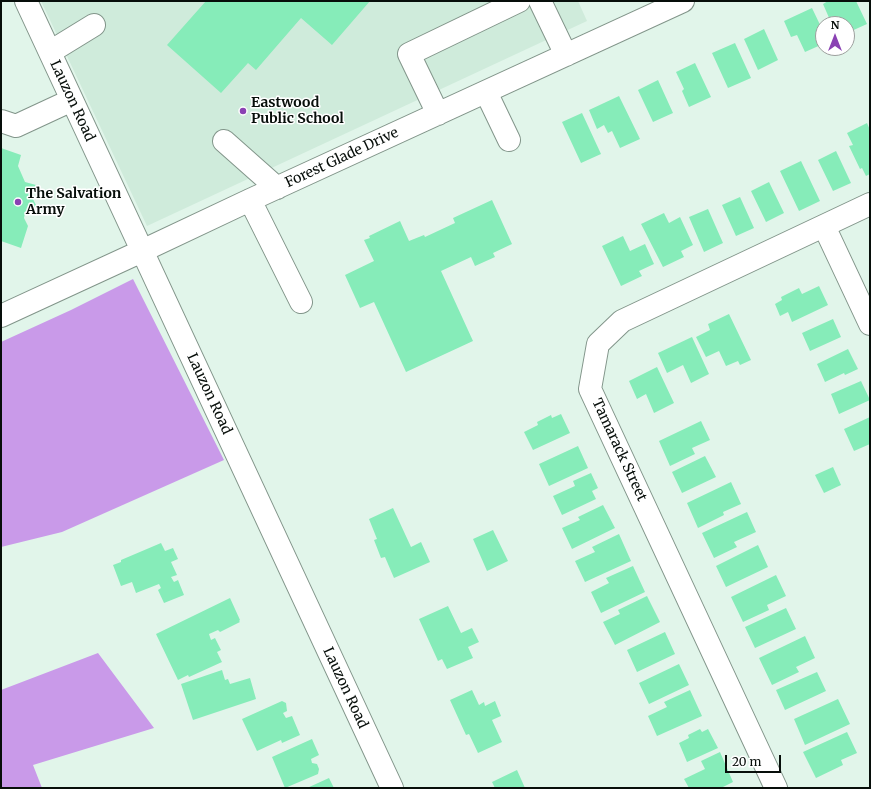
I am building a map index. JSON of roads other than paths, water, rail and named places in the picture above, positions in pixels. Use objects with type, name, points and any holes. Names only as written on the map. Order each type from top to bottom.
[{"type":"street","name":"Lauzon Road","points":[[26,1],[392,788]]},
{"type":"street","points":[[438,114],[409,54],[518,1]]},
{"type":"street","points":[[540,1],[566,55]]},
{"type":"street","name":"Forest Glade Drive","points":[[1,316],[683,1]]},
{"type":"street","points":[[50,52],[94,25]]},
{"type":"street","points":[[486,92],[509,140]]},
{"type":"street","points":[[1,121],[16,126],[72,100]]},
{"type":"street","points":[[224,141],[277,188]]},
{"type":"street","points":[[250,200],[302,302]]},
{"type":"street","name":"Tamarack Street","points":[[776,788],[590,389],[598,344],[622,321],[870,204]]},
{"type":"street","points":[[824,226],[870,324]]},
{"type":"place","name":"Eastwood Public School","points":[[243,111]]},
{"type":"place","name":"The Salvation Army","points":[[18,202]]}]
